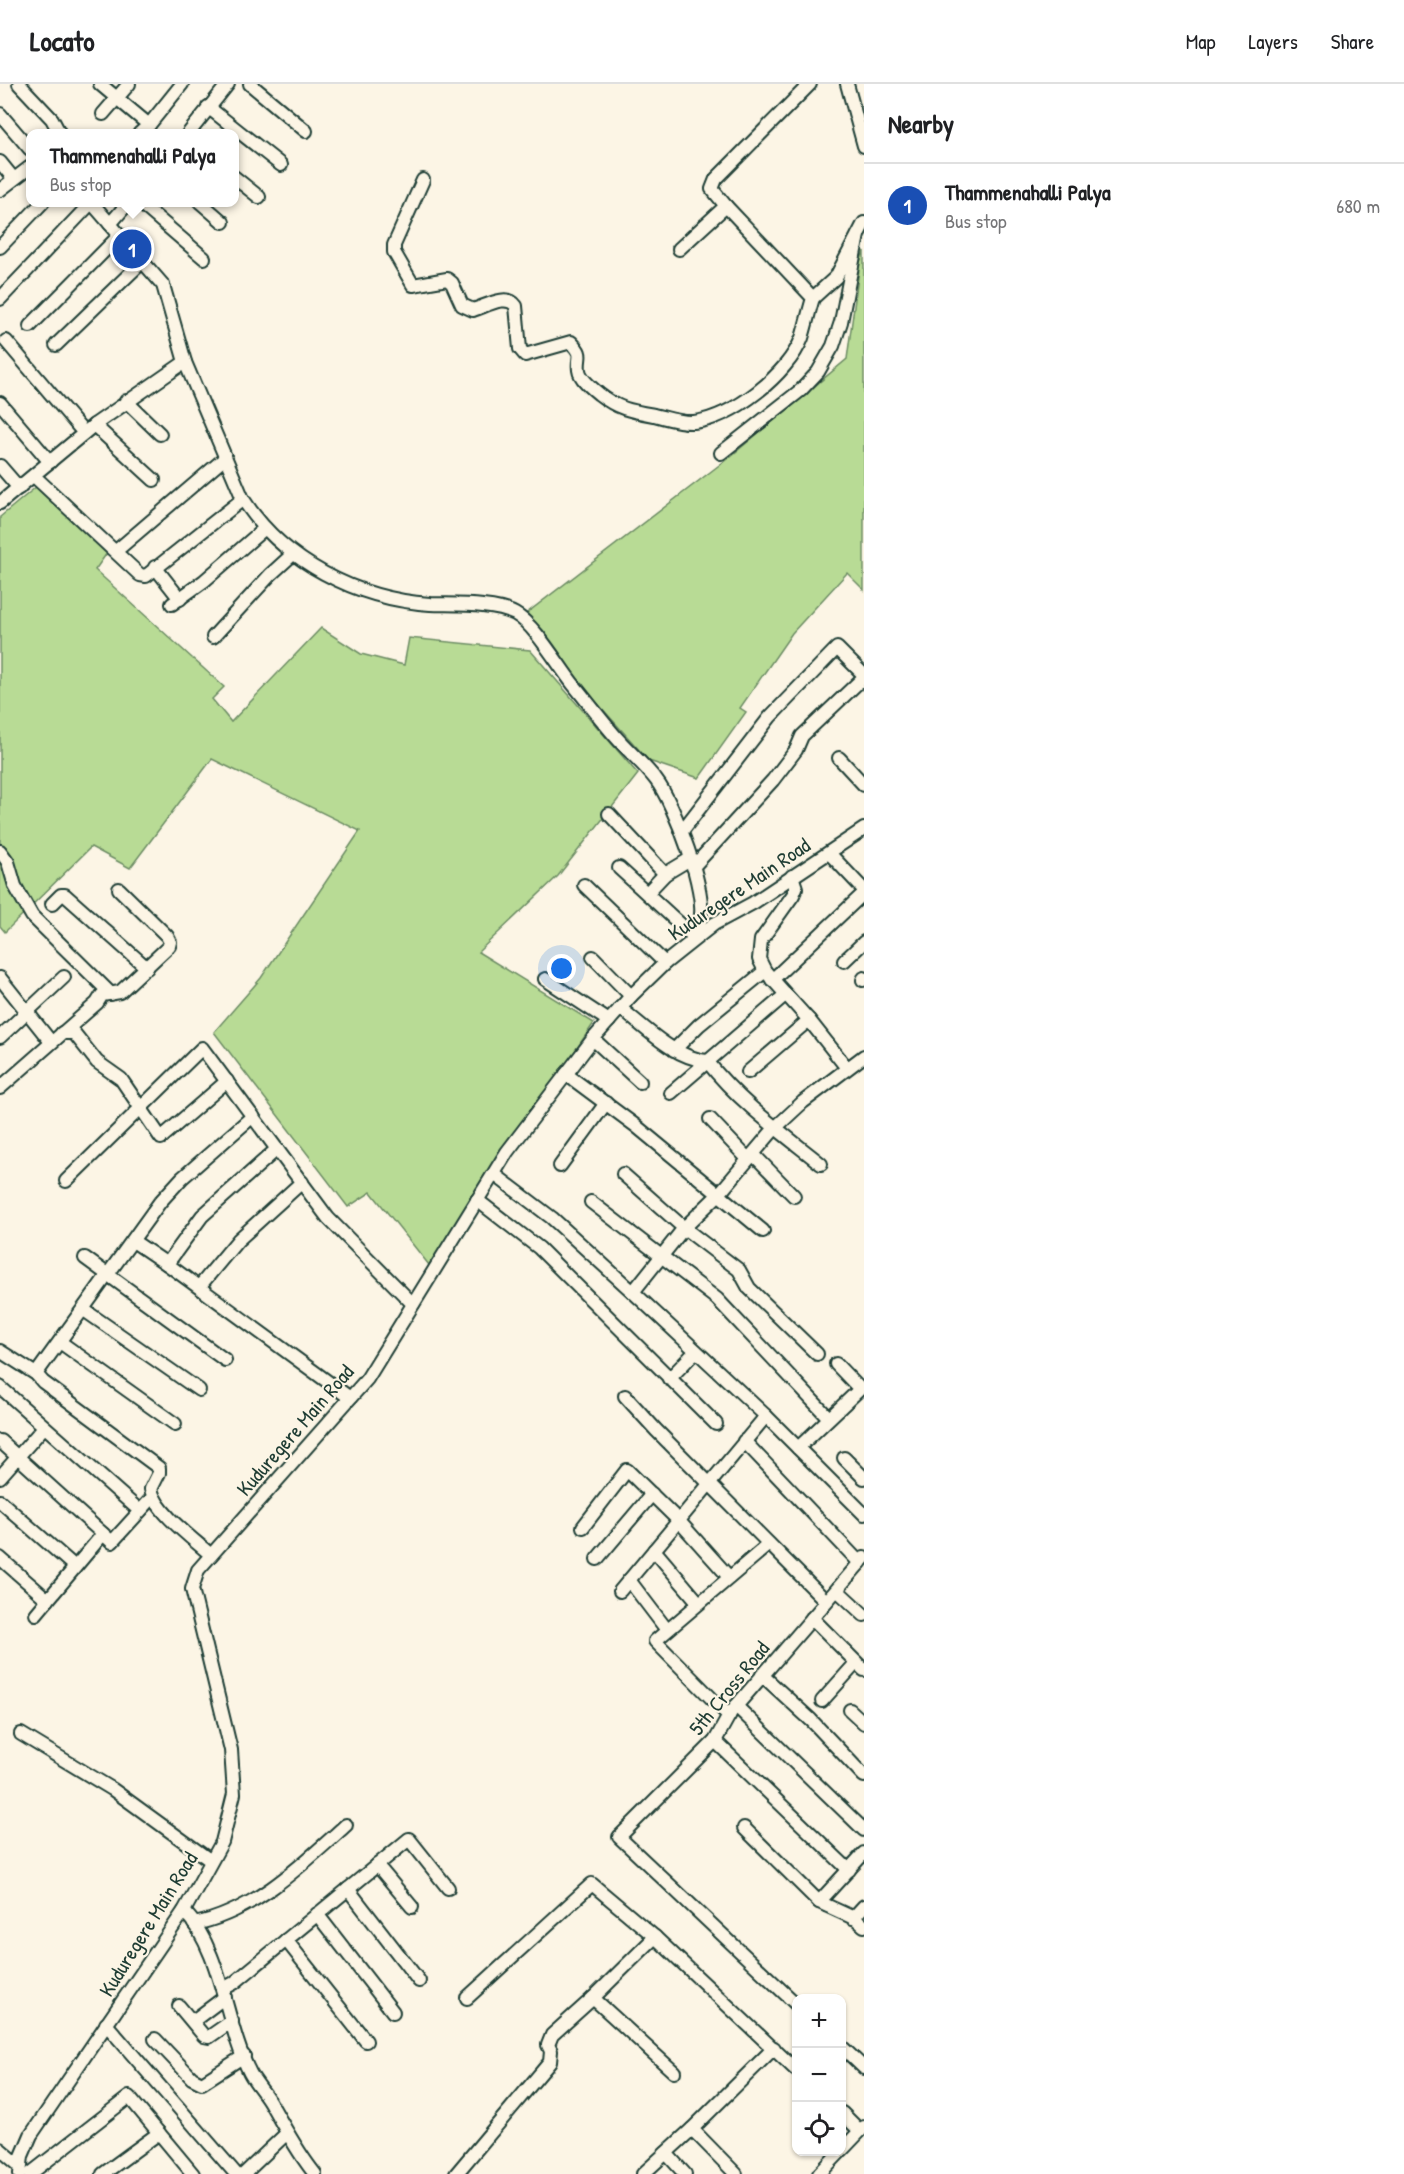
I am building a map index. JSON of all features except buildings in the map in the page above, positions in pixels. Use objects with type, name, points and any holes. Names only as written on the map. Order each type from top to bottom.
[{"type":"street","points":[[19,84],[52,119],[57,129]]},
{"type":"street","points":[[100,84],[117,98],[144,129],[182,84]]},
{"type":"street","points":[[103,114],[129,84]]},
{"type":"street","points":[[192,129],[228,84]]},
{"type":"street","points":[[250,84],[306,131]]},
{"type":"street","points":[[810,84],[716,179],[712,189],[813,298]]},
{"type":"street","points":[[847,84],[864,146]]},
{"type":"street","points":[[208,107],[236,129]]},
{"type":"street","points":[[0,114],[26,144]]},
{"type":"street","points":[[239,132],[281,165]]},
{"type":"street","points":[[0,162],[13,178]]},
{"type":"street","points":[[0,190],[26,170]]},
{"type":"street","points":[[423,180],[394,245],[394,252],[413,285],[447,279],[452,283],[462,305],[473,310],[507,299],[512,301],[516,306],[520,349],[525,355],[571,342],[581,357],[579,370],[582,377],[598,394],[618,408],[682,422],[696,422],[740,406],[783,367],[801,340],[813,298],[836,277],[864,223]]},
{"type":"street","points":[[239,181],[259,197]]},
{"type":"street","points":[[679,249],[726,206]]},
{"type":"street","points":[[0,247],[38,207]]},
{"type":"street","points":[[0,299],[86,207]]},
{"type":"street","points":[[95,207],[163,285],[184,362],[243,500],[256,520],[293,554],[348,586],[402,602],[492,608],[515,614],[530,626],[616,738],[657,781],[682,831],[701,894],[701,920],[692,939],[619,868]]},
{"type":"street","points":[[110,224],[125,207]]},
{"type":"street","points":[[145,207],[204,258]]},
{"type":"street","points":[[206,207],[223,222]]},
{"type":"street","points":[[30,326],[120,235]]},
{"type":"street","points":[[721,453],[801,390],[818,372],[842,322],[858,235]]},
{"type":"street","points":[[56,345],[143,261]]},
{"type":"street","points":[[6,341],[89,429],[154,480]]},
{"type":"street","points":[[0,503],[89,429],[184,362]]},
{"type":"street","points":[[126,401],[160,434]]},
{"type":"street","points":[[0,404],[50,462]]},
{"type":"street","points":[[116,551],[225,458]]},
{"type":"street","points":[[0,466],[19,488]]},
{"type":"street","points":[[34,476],[140,575],[146,576],[243,500]]},
{"type":"street","points":[[155,567],[176,601],[204,581],[265,528]]},
{"type":"street","points":[[213,637],[270,575],[293,554]]},
{"type":"street","points":[[647,893],[665,874],[691,863],[773,780],[796,750],[802,736],[864,676],[837,648],[770,717],[682,831]]},
{"type":"street","points":[[839,758],[864,785]]},
{"type":"street","points":[[609,814],[665,874]]},
{"type":"street","name":"Kuduregere Main Road","points":[[23,2171],[31,2135],[184,1911],[222,1842],[234,1794],[231,1750],[192,1589],[198,1570],[367,1378],[507,1152],[593,1039],[631,996],[692,939],[753,903],[864,829]]},
{"type":"street","points":[[0,851],[8,862],[15,886],[32,916],[111,994]]},
{"type":"street","points":[[675,1050],[699,1025],[768,975],[864,891],[829,853]]},
{"type":"street","points":[[792,876],[796,888],[761,940],[759,959],[768,975],[809,1020],[847,1068]]},
{"type":"street","points":[[584,885],[665,963]]},
{"type":"street","points":[[0,1088],[97,1004],[102,995],[120,992],[169,946],[170,939],[119,889]]},
{"type":"street","points":[[52,904],[61,895],[65,895],[147,968]]},
{"type":"street","points":[[844,961],[864,942]]},
{"type":"street","points":[[593,957],[631,996]]},
{"type":"street","points":[[0,1037],[64,977]]},
{"type":"street","points":[[0,978],[51,1042]]},
{"type":"street","points":[[545,979],[609,1021]]},
{"type":"street","points":[[671,1093],[785,995]]},
{"type":"street","points":[[621,1008],[675,1050],[695,1060],[707,1061],[726,1085],[821,1164]]},
{"type":"street","points":[[748,1072],[809,1020]]},
{"type":"street","points":[[62,1033],[74,1033],[97,1062],[121,1078],[161,1138],[227,1081]]},
{"type":"street","points":[[593,1039],[640,1082]]},
{"type":"street","points":[[66,1181],[202,1048],[328,1218],[413,1304]]},
{"type":"street","points":[[633,1292],[684,1228],[719,1194],[776,1128],[803,1102],[864,1056]]},
{"type":"street","points":[[566,1074],[606,1103],[763,1231]]},
{"type":"street","points":[[560,1166],[606,1103]]},
{"type":"street","points":[[36,1374],[160,1202],[182,1178],[253,1116]]},
{"type":"street","points":[[710,1119],[794,1196]]},
{"type":"street","points":[[167,1264],[202,1216],[277,1149]]},
{"type":"street","points":[[494,1174],[552,1218],[633,1292],[766,1416],[864,1514]]},
{"type":"street","points":[[623,1174],[684,1228],[739,1270],[749,1288],[817,1354]]},
{"type":"street","points":[[199,1287],[238,1240],[302,1182]]},
{"type":"street","points":[[477,1200],[539,1248],[716,1424]]},
{"type":"street","points":[[591,1202],[717,1299],[829,1418]]},
{"type":"street","points":[[133,1241],[350,1398]]},
{"type":"street","points":[[85,1258],[225,1360]]},
{"type":"street","points":[[84,1310],[199,1390]]},
{"type":"street","points":[[60,1342],[175,1424]]},
{"type":"street","points":[[0,1351],[36,1374],[43,1382],[159,1468],[151,1489],[153,1497],[169,1516],[211,1555]]},
{"type":"street","points":[[669,1378],[696,1351]]},
{"type":"street","points":[[798,1448],[862,1387],[836,1364]]},
{"type":"street","points":[[0,1387],[140,1511]]},
{"type":"street","points":[[625,1396],[826,1601]]},
{"type":"street","points":[[620,1591],[766,1416]]},
{"type":"street","points":[[0,1477],[44,1427]]},
{"type":"street","points":[[0,1441],[112,1542],[153,1497]]},
{"type":"street","points":[[744,1441],[862,1561]]},
{"type":"street","points":[[844,1458],[864,1478]]},
{"type":"street","points":[[583,1527],[627,1470],[678,1520],[729,1577]]},
{"type":"street","points":[[597,1559],[652,1494]]},
{"type":"street","points":[[0,1501],[75,1567]]},
{"type":"street","points":[[36,1614],[103,1534]]},
{"type":"street","points":[[769,1544],[655,1641],[864,1830]]},
{"type":"street","points":[[654,1550],[699,1603]]},
{"type":"street","points":[[0,1558],[48,1600]]},
{"type":"street","name":"5th Cross Road","points":[[792,2000],[619,1837],[715,1741],[733,1711],[762,1675],[862,1561]]},
{"type":"street","points":[[628,1580],[667,1630]]},
{"type":"street","points":[[837,1590],[864,1615]]},
{"type":"street","points":[[812,1618],[860,1667],[822,1701]]},
{"type":"street","points":[[762,1675],[811,1720],[864,1776]]},
{"type":"street","points":[[850,1710],[864,1723]]},
{"type":"street","points":[[21,1734],[112,1789],[211,1861]]},
{"type":"street","points":[[715,1741],[849,1870]]},
{"type":"street","points":[[194,1924],[213,1921],[255,1900],[304,1862],[346,1825]]},
{"type":"street","points":[[744,1828],[819,1902],[864,1926]]},
{"type":"street","points":[[193,2021],[234,1983],[409,1839],[448,1888]]},
{"type":"street","points":[[819,1902],[864,1853]]},
{"type":"street","points":[[377,1865],[412,1907]]},
{"type":"street","points":[[467,1998],[592,1884],[655,1937],[792,2066]]},
{"type":"street","points":[[348,1889],[419,1981]]},
{"type":"street","points":[[852,1918],[864,1906]]},
{"type":"street","points":[[184,1911],[204,1941],[250,2072],[315,2174]]},
{"type":"street","points":[[317,1914],[393,2012]]},
{"type":"street","points":[[456,2174],[550,2062],[548,2045],[552,2035],[655,1937]]},
{"type":"street","points":[[286,1940],[366,2042]]},
{"type":"street","points":[[593,1998],[674,2072]]},
{"type":"street","points":[[179,2006],[204,2036],[209,2037],[232,2021]]},
{"type":"street","points":[[106,2025],[236,2174]]},
{"type":"street","points":[[155,2039],[192,2078],[202,2083],[244,2056]]},
{"type":"street","points":[[643,2174],[774,2048]]},
{"type":"street","points":[[844,2048],[864,2068]]},
{"type":"street","points":[[0,2149],[23,2171],[129,2097],[159,2133],[186,2172]]},
{"type":"street","points":[[846,2116],[862,2129],[846,2146]]},
{"type":"street","points":[[692,2129],[736,2174]]},
{"type":"street","points":[[102,2174],[159,2133]]},
{"type":"street","points":[[244,2174],[287,2133]]},
{"type":"street","points":[[666,2153],[685,2174]]},
{"type":"street","points":[[819,2174],[836,2156]]},
{"type":"green space","points":[[864,251],[864,590],[847,573],[792,633],[740,708],[746,712],[699,778],[649,761],[583,687],[527,613],[731,456],[847,359],[860,262]]},
{"type":"green space","points":[[36,487],[107,553],[95,570],[224,687],[212,699],[231,722],[321,628],[361,654],[404,665],[409,638],[530,650],[638,774],[558,876],[478,952],[594,1023],[429,1265],[371,1192],[348,1207],[214,1032],[261,978],[360,831],[212,759],[130,868],[91,847],[5,932],[0,926],[0,517]]},
{"type":"place","name":"Thammenahalli Palya","points":[[132,249]]}]
